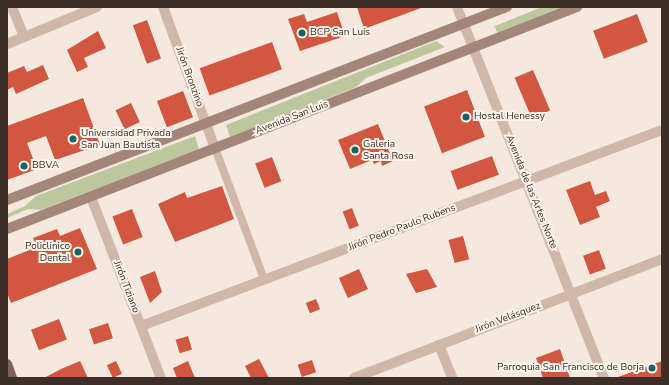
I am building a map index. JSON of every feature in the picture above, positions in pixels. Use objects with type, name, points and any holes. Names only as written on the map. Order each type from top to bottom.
[{"type":"main road","points":[[7,200],[507,7]]},
{"type":"main road","name":"Avenida San Luis","points":[[7,229],[577,7]]},
{"type":"main road","points":[[7,364],[12,378]]},
{"type":"street","points":[[12,7],[24,36]]},
{"type":"street","points":[[7,44],[97,7]]},
{"type":"street","name":"Jirón Bronzino","points":[[163,7],[215,148]]},
{"type":"street","name":"Avenida de las Artes Norte","points":[[457,7],[572,293],[604,378]]},
{"type":"street","name":"Jirón Pedro Paulo Rubens","points":[[141,326],[662,130]]},
{"type":"street","points":[[215,148],[264,280]]},
{"type":"street","name":"Jirón Tiziano","points":[[92,196],[161,378]]},
{"type":"street","name":"Jirón Velásquez","points":[[354,378],[662,259]]},
{"type":"street","points":[[439,345],[452,378]]},
{"type":"green space","points":[[542,7],[565,7],[497,33],[495,26]]},
{"type":"green space","points":[[436,41],[445,47],[366,78],[356,87],[230,137],[226,125]]},
{"type":"green space","points":[[195,136],[199,149],[41,210],[28,209],[7,218],[7,214],[25,206],[36,196]]},
{"type":"building","points":[[357,7],[421,7],[421,8],[364,29]]},
{"type":"building","points":[[337,12],[345,36],[300,51],[288,19],[304,14],[307,22]]},
{"type":"building","points":[[637,14],[648,42],[604,59],[593,31]]},
{"type":"building","points":[[147,20],[161,59],[147,64],[133,25]]},
{"type":"building","points":[[98,31],[106,48],[84,58],[88,67],[77,72],[67,50]]},
{"type":"building","points":[[272,42],[282,69],[210,96],[200,68]]},
{"type":"building","points":[[43,65],[49,79],[16,94],[13,87],[7,90],[7,73],[24,66],[27,72]]},
{"type":"building","points":[[533,70],[550,111],[532,118],[515,78]]},
{"type":"building","points":[[467,90],[485,137],[442,153],[424,106]]},
{"type":"building","points":[[183,91],[193,117],[167,127],[157,101]]},
{"type":"building","name":"Universidad Privada San Juan Bautista","points":[[83,98],[100,145],[55,160],[46,136],[27,143],[37,169],[7,180],[7,126]]},
{"type":"building","points":[[131,103],[140,122],[124,129],[116,110]]},
{"type":"building","points":[[378,124],[393,161],[382,166],[381,161],[374,164],[372,160],[350,169],[338,140]]},
{"type":"building","points":[[492,156],[499,175],[457,190],[451,171]]},
{"type":"building","points":[[272,157],[281,181],[265,188],[255,163]]},
{"type":"building","points":[[590,181],[595,195],[606,191],[610,201],[596,207],[600,217],[580,225],[566,190]]},
{"type":"building","points":[[222,186],[234,219],[175,242],[158,204],[185,192],[187,198]]},
{"type":"building","points":[[352,208],[359,226],[349,229],[343,212]]},
{"type":"building","points":[[132,209],[143,237],[123,245],[112,217]]},
{"type":"building","points":[[80,228],[97,269],[11,303],[7,293],[7,259],[37,247],[33,238],[57,229],[60,236]]},
{"type":"building","points":[[463,236],[469,259],[455,263],[449,240]]},
{"type":"building","points":[[599,250],[606,269],[590,275],[583,256]]},
{"type":"building","points":[[359,269],[368,289],[348,298],[339,278]]},
{"type":"building","points":[[427,269],[437,287],[416,293],[406,274]]},
{"type":"building","points":[[155,271],[162,292],[150,303],[140,277]]},
{"type":"building","points":[[316,299],[320,309],[310,313],[306,303]]},
{"type":"building","points":[[59,319],[67,340],[39,350],[31,330]]},
{"type":"building","points":[[108,323],[113,338],[94,344],[89,329]]},
{"type":"building","points":[[188,336],[192,349],[180,353],[176,340]]},
{"type":"building","points":[[560,349],[570,378],[543,378],[536,358]]},
{"type":"building","points":[[259,359],[269,378],[251,378],[245,366]]},
{"type":"building","points":[[312,360],[316,372],[302,377],[298,365]]},
{"type":"building","points":[[80,361],[88,378],[44,378],[61,369]]},
{"type":"building","points":[[116,361],[122,374],[113,378],[107,365]]},
{"type":"building","points":[[188,361],[195,378],[177,378],[173,368]]},
{"type":"building","name":"Parroquia San Francisco de Borja","points":[[662,361],[662,378],[618,378],[618,377]]},
{"type":"place","name":"BCP San Luis","points":[[302,33]]},
{"type":"place","name":"Hostal Henessy","points":[[466,117]]},
{"type":"place","name":"Universidad Privada San Juan Bautista","points":[[73,139]]},
{"type":"place","name":"Galeria Santa Rosa","points":[[355,150]]},
{"type":"place","name":"BBVA","points":[[24,166]]},
{"type":"place","name":"Policlinico Dental","points":[[78,252]]},
{"type":"place","name":"Parroquia San Francisco de Borja","points":[[652,368]]}]
